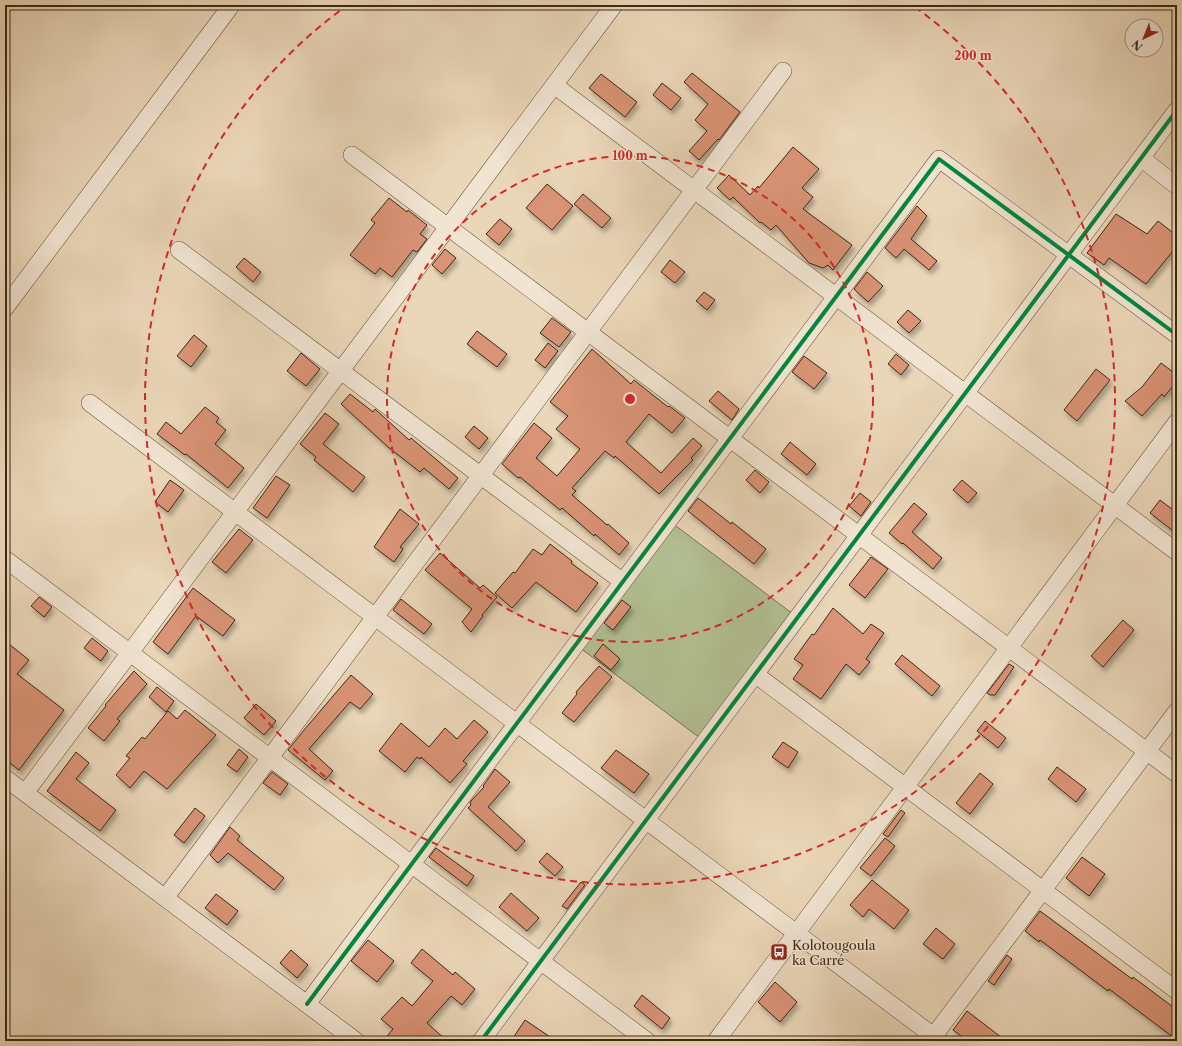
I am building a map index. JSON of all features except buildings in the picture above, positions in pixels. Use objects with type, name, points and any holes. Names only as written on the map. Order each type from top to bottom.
[{"type":"street","points":[[25,793],[614,5]]},
{"type":"street","points":[[5,308],[230,7]]},
{"type":"street","points":[[165,898],[783,71]]},
{"type":"street","points":[[554,85],[1177,552]]},
{"type":"street","points":[[481,1041],[1177,110]]},
{"type":"street","points":[[352,155],[1177,774]]},
{"type":"street","points":[[1141,158],[1177,186]]},
{"type":"street","points":[[307,1004],[939,159],[1177,335]]},
{"type":"street","points":[[179,250],[623,582]]},
{"type":"street","points":[[90,403],[935,1039],[1043,890],[1177,711]]},
{"type":"street","points":[[716,1041],[1177,422]]},
{"type":"street","points":[[5,559],[647,1041]]},
{"type":"street","points":[[755,674],[1177,990]]},
{"type":"street","points":[[5,778],[356,1041]]},
{"type":"green space","points":[[672,523],[793,614],[700,738],[579,647]]},
{"type":"cycle path","points":[[481,1041],[1177,110]]},
{"type":"cycle path","points":[[307,1004],[939,159],[1177,335]]},
{"type":"place","name":"Kolotougoula ka Carré","points":[[779,952]]}]
